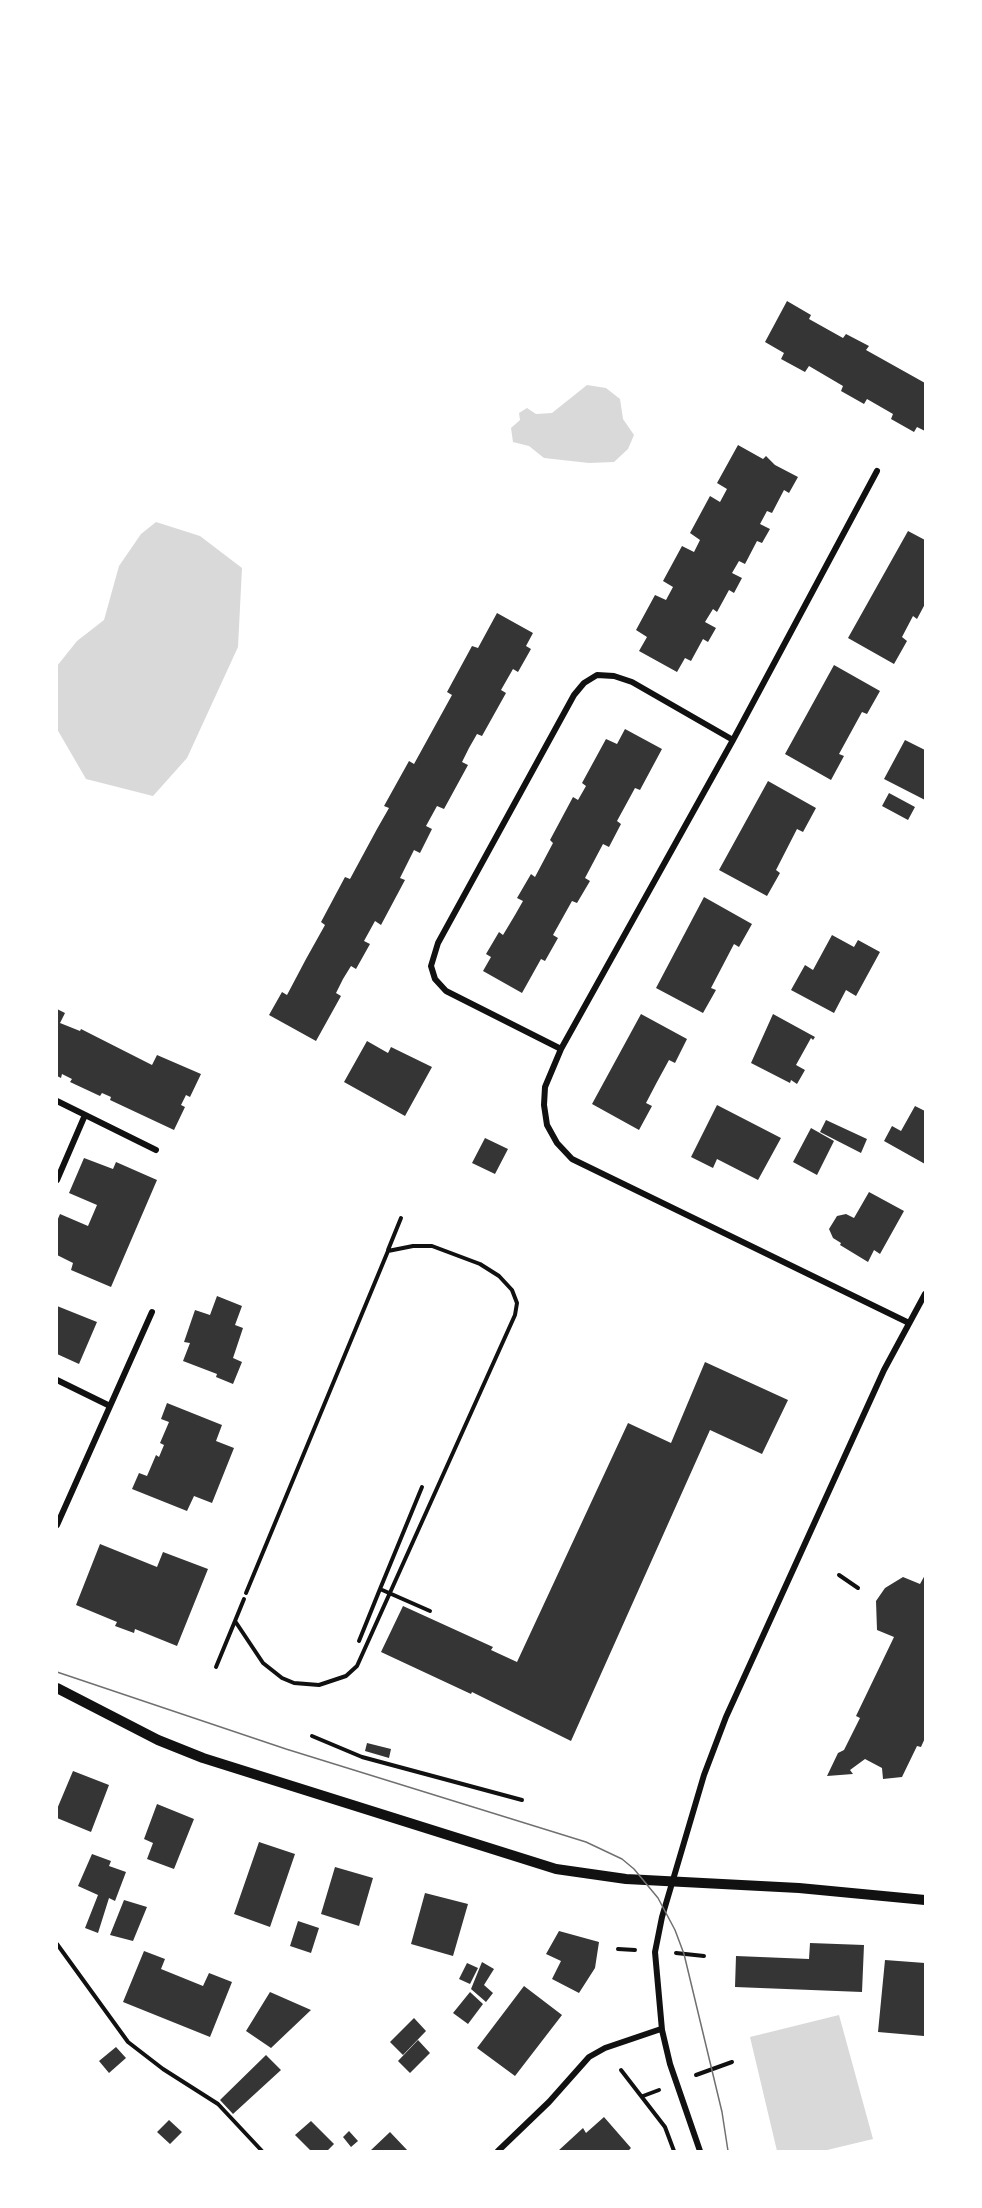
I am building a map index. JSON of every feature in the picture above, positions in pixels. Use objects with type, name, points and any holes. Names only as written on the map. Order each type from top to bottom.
[{"type":"street","points":[[877,471],[733,740],[561,1049],[545,1087],[544,1105],[547,1125],[572,1159],[909,1323]]},
{"type":"street","points":[[561,1049],[446,991],[435,979],[431,966],[438,942],[568,705],[574,695],[590,679],[597,675],[614,676],[632,682],[733,740]]},
{"type":"street","points":[[57,1101],[156,1150]]},
{"type":"street","points":[[57,1180],[85,1115]]},
{"type":"street","points":[[700,2151],[669,2064],[662,2029],[655,1952],[662,1917],[704,1775],[726,1717],[884,1370],[925,1294]]},
{"type":"street","points":[[57,1525],[152,1312]]},
{"type":"street","points":[[57,1380],[110,1406]]},
{"type":"street","points":[[57,1688],[158,1740],[279,1783],[556,1869],[599,1877],[674,1880],[925,1900]]},
{"type":"street","points":[[498,2151],[549,2102],[589,2057],[605,2048],[662,2029]]},
{"type":"path","points":[[246,1593],[401,1218]]},
{"type":"path","points":[[235,1621],[273,1672],[294,1683],[319,1685],[346,1676],[357,1666],[515,1315],[517,1303],[512,1290],[499,1276],[480,1264],[432,1246],[413,1246],[388,1251]]},
{"type":"path","points":[[359,1641],[423,1487]]},
{"type":"path","points":[[839,1575],[858,1588]]},
{"type":"path","points":[[380,1589],[430,1611]]},
{"type":"path","points":[[216,1667],[244,1599]]},
{"type":"path","points":[[312,1736],[362,1757],[522,1800]]},
{"type":"path","points":[[57,1944],[128,2042],[163,2069],[218,2104],[262,2151]]},
{"type":"path","points":[[621,2070],[665,2127],[674,2151]]},
{"type":"shaded area","points":[[587,385],[606,388],[620,399],[623,419],[634,435],[628,449],[614,462],[589,463],[544,458],[529,446],[513,442],[511,428],[520,420],[519,413],[527,408],[536,414],[552,413]]},
{"type":"shaded area","points":[[156,522],[200,536],[242,568],[238,647],[187,758],[153,796],[86,779],[57,729],[57,666],[77,641],[104,620],[119,566],[141,534]]},
{"type":"shaded area","points":[[839,2015],[873,2139],[823,2151],[777,2151],[750,2037]]},
{"type":"building","points":[[787,301],[811,315],[809,319],[843,338],[846,334],[869,346],[866,350],[925,383],[925,431],[917,427],[914,432],[891,419],[893,414],[867,399],[864,404],[841,391],[843,386],[809,366],[805,372],[781,359],[784,353],[765,342]]},
{"type":"building","points":[[738,445],[763,459],[766,456],[775,465],[798,477],[789,493],[784,490],[772,513],[767,511],[760,524],[770,529],[762,543],[757,541],[745,564],[739,561],[732,573],[742,578],[734,593],[729,590],[717,612],[713,609],[705,622],[716,628],[708,642],[703,639],[691,661],[685,658],[677,672],[639,651],[647,637],[636,630],[655,595],[666,600],[673,587],[663,581],[682,546],[694,552],[700,540],[690,533],[710,496],[720,502],[727,489],[717,483]]},
{"type":"building","points":[[908,531],[925,540],[925,604],[917,619],[913,616],[902,637],[907,641],[894,664],[848,638]]},
{"type":"building","points":[[497,613],[533,633],[526,646],[531,649],[518,672],[513,669],[501,690],[506,693],[482,736],[477,734],[469,748],[462,762],[468,765],[444,809],[437,806],[426,826],[432,829],[420,853],[414,850],[400,878],[405,880],[381,925],[375,921],[364,941],[370,944],[356,969],[351,966],[343,979],[336,993],[341,996],[316,1041],[269,1015],[282,992],[287,995],[325,925],[321,922],[345,877],[350,879],[389,808],[384,806],[409,761],[414,764],[452,695],[447,692],[472,646],[478,648]]},
{"type":"building","points":[[834,665],[880,691],[867,714],[862,712],[839,754],[844,756],[831,780],[785,754]]},
{"type":"building","points":[[625,729],[662,749],[640,790],[635,788],[617,821],[621,824],[609,847],[603,844],[585,878],[590,881],[577,903],[572,901],[553,935],[558,938],[545,961],[541,959],[522,993],[483,971],[491,957],[486,954],[499,932],[503,935],[523,901],[517,898],[531,874],[535,877],[553,843],[550,840],[573,797],[578,800],[586,786],[582,783],[606,739],[617,744]]},
{"type":"building","points":[[905,740],[925,750],[925,800],[884,779]]},
{"type":"building","points":[[768,781],[816,808],[803,832],[797,829],[776,870],[780,873],[767,896],[719,870]]},
{"type":"building","points":[[889,793],[915,807],[908,820],[882,806]]},
{"type":"building","points":[[704,897],[752,924],[739,947],[734,944],[711,988],[716,990],[703,1013],[656,988]]},
{"type":"building","points":[[832,935],[854,947],[858,940],[880,952],[856,996],[846,990],[834,1013],[791,990],[805,965],[813,970]]},
{"type":"building","points":[[57,1009],[65,1013],[60,1023],[80,1031],[81,1029],[152,1065],[157,1055],[201,1074],[190,1097],[186,1095],[181,1105],[185,1107],[174,1130],[110,1100],[111,1097],[102,1093],[100,1096],[70,1082],[72,1079],[62,1074],[61,1078],[57,1076]]},
{"type":"building","points":[[641,1014],[687,1039],[675,1063],[669,1060],[657,1082],[646,1103],[652,1106],[639,1130],[592,1104]]},
{"type":"building","points":[[773,1014],[815,1037],[813,1040],[811,1038],[796,1065],[805,1070],[797,1084],[791,1080],[790,1083],[751,1063]]},
{"type":"building","points":[[367,1041],[388,1053],[391,1047],[432,1067],[405,1116],[344,1082]]},
{"type":"building","points":[[717,1105],[781,1138],[758,1180],[717,1159],[713,1168],[691,1157]]},
{"type":"building","points":[[915,1106],[925,1111],[925,1164],[884,1141],[892,1126],[901,1131]]},
{"type":"building","points":[[826,1120],[867,1139],[861,1153],[820,1132]]},
{"type":"building","points":[[811,1128],[834,1141],[817,1175],[793,1162]]},
{"type":"building","points":[[485,1138],[508,1149],[495,1174],[472,1163]]},
{"type":"building","points":[[84,1158],[113,1169],[116,1162],[157,1180],[111,1287],[71,1270],[73,1263],[57,1255],[57,1221],[60,1214],[88,1226],[97,1205],[69,1193]]},
{"type":"building","points":[[869,1192],[904,1211],[880,1254],[874,1250],[868,1262],[840,1245],[841,1243],[833,1238],[829,1229],[837,1216],[846,1214],[854,1218]]},
{"type":"building","points":[[217,1296],[242,1306],[235,1325],[243,1328],[233,1358],[242,1362],[233,1384],[216,1377],[217,1374],[183,1361],[190,1343],[184,1342],[195,1310],[210,1315]]},
{"type":"building","points":[[57,1306],[97,1322],[79,1364],[57,1354]]},
{"type":"building","points":[[705,1362],[788,1400],[762,1454],[710,1430],[571,1741],[472,1692],[471,1694],[381,1652],[403,1606],[493,1647],[491,1650],[517,1662],[628,1423],[671,1443]]},
{"type":"building","points":[[167,1403],[222,1425],[216,1441],[234,1448],[212,1503],[194,1496],[187,1511],[132,1489],[139,1473],[147,1476],[156,1455],[159,1457],[164,1445],[160,1443],[169,1422],[161,1419]]},
{"type":"building","points":[[100,1544],[157,1567],[163,1552],[208,1569],[177,1646],[135,1629],[134,1633],[115,1626],[117,1622],[76,1605]]},
{"type":"building","points":[[925,1575],[925,1738],[921,1747],[917,1746],[902,1777],[883,1779],[882,1768],[865,1759],[850,1770],[853,1774],[827,1776],[838,1753],[844,1750],[860,1718],[856,1716],[894,1637],[877,1630],[876,1601],[885,1588],[903,1577],[920,1584]]},
{"type":"building","points":[[367,1743],[391,1749],[389,1758],[365,1751]]},
{"type":"building","points":[[73,1771],[109,1785],[91,1832],[57,1818],[57,1809]]},
{"type":"building","points":[[157,1804],[194,1819],[174,1869],[147,1859],[153,1843],[144,1839]]},
{"type":"building","points":[[259,1842],[295,1854],[270,1927],[234,1914]]},
{"type":"building","points":[[92,1854],[111,1861],[109,1866],[126,1872],[115,1901],[109,1898],[98,1933],[85,1928],[98,1895],[78,1886]]},
{"type":"building","points":[[335,1867],[373,1878],[359,1926],[321,1914]]},
{"type":"building","points":[[425,1893],[468,1904],[453,1956],[411,1944]]},
{"type":"building","points":[[124,1900],[147,1907],[133,1941],[110,1935]]},
{"type":"building","points":[[298,1921],[319,1928],[311,1953],[290,1946]]},
{"type":"building","points":[[559,1931],[599,1942],[595,1968],[579,1993],[552,1979],[561,1961],[546,1954]]},
{"type":"building","points":[[810,1943],[864,1945],[862,1992],[735,1987],[736,1956],[809,1959]]},
{"type":"building","points":[[144,1951],[165,1959],[161,1969],[203,1986],[209,1973],[232,1982],[210,2037],[123,2002]]},
{"type":"building","points":[[885,1960],[925,1963],[924,2036],[878,2032]]},
{"type":"building","points":[[482,1962],[494,1969],[484,1985],[493,1993],[486,2002],[471,1989]]},
{"type":"building","points":[[467,1963],[478,1968],[470,1984],[459,1979]]},
{"type":"building","points":[[524,1986],[562,2015],[515,2076],[477,2048]]},
{"type":"building","points":[[270,1992],[311,2010],[271,2048],[246,2031]]},
{"type":"building","points":[[470,1992],[483,2004],[468,2024],[453,2013]]},
{"type":"building","points":[[414,2018],[426,2031],[403,2055],[390,2042]]},
{"type":"building","points":[[418,2040],[430,2053],[410,2073],[398,2061]]},
{"type":"building","points":[[116,2047],[126,2058],[109,2073],[99,2061]]},
{"type":"building","points":[[266,2055],[281,2070],[233,2114],[220,2100]]},
{"type":"building","points":[[604,2117],[631,2148],[628,2151],[558,2151],[583,2128],[586,2133]]},
{"type":"building","points":[[169,2120],[182,2132],[170,2144],[157,2132]]},
{"type":"building","points":[[311,2121],[334,2144],[327,2151],[311,2151],[295,2135]]},
{"type":"building","points":[[349,2131],[358,2141],[351,2147],[343,2137]]},
{"type":"building","points":[[390,2132],[408,2151],[370,2151]]},
{"type":"tram line","points":[[57,1672],[286,1749],[586,1842],[622,1859],[634,1869],[658,1898],[675,1930],[684,1954],[722,2112],[728,2151]]}]
